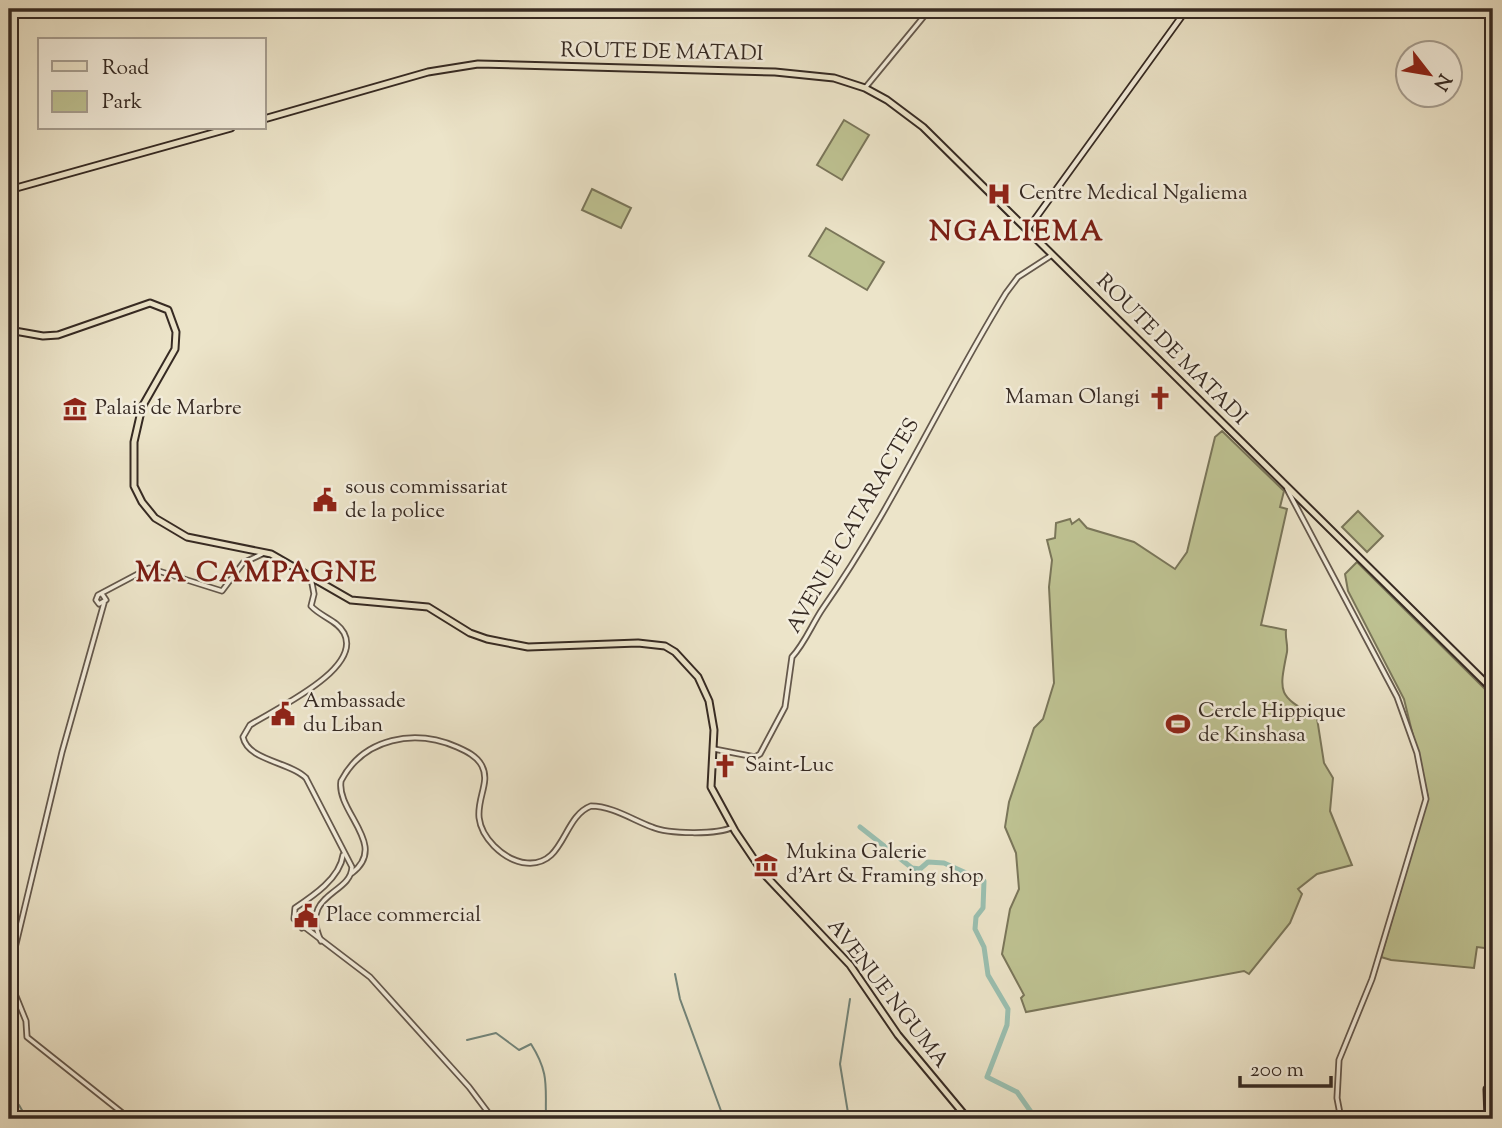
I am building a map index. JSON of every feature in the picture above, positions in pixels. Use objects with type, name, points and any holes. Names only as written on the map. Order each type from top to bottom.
[{"type":"main road","points":[[1027,230],[1187,9]]},
{"type":"main road","name":"ROUTE DE MATADI","points":[[266,118],[428,72],[478,64],[775,72],[834,78],[865,88],[907,113],[923,127],[1285,484],[1294,498],[1493,690]]},
{"type":"main road","points":[[9,190],[224,130]]},
{"type":"main road","name":"AVENUE NGUMA","points":[[9,330],[51,336],[146,303],[156,303],[168,310],[175,323],[175,349],[138,417],[132,464],[138,496],[155,519],[187,537],[266,553],[354,601],[428,607],[474,634],[516,646],[621,642],[668,647],[689,665],[706,693],[714,726],[712,790],[733,827],[764,874],[850,965],[898,1035],[968,1119]]},
{"type":"main road","points":[[1488,1119],[1486,1092],[1493,1084]]},
{"type":"street","points":[[865,88],[930,9]]},
{"type":"street","name":"AVENUE CATARACTES","points":[[714,749],[755,757],[770,739],[787,700],[792,657],[801,649],[808,629],[854,564],[893,498],[1006,293],[1018,277],[1052,255]]},
{"type":"street","points":[[1294,498],[1397,697],[1411,732],[1426,793],[1372,979],[1339,1060],[1337,1098],[1341,1119]]},
{"type":"street","points":[[103,602],[96,598],[144,569],[153,568],[222,591],[243,563],[266,553]]},
{"type":"street","points":[[310,577],[314,594]]},
{"type":"street","points":[[323,584],[310,602],[312,608],[338,625],[346,636],[347,649],[342,662],[330,675],[250,725],[243,737],[251,750],[296,770],[306,778],[352,870]]},
{"type":"street","points":[[9,973],[99,614],[103,602],[113,589]]},
{"type":"street","points":[[102,594],[103,602]]},
{"type":"street","points":[[321,941],[315,921],[319,907],[352,870],[363,863],[366,855],[358,826],[340,790],[341,781],[372,751],[406,736],[436,739],[480,761],[484,771],[478,807],[482,828],[499,850],[517,862],[539,862],[551,855],[576,817],[591,806],[606,808],[663,830],[722,831],[733,827]]},
{"type":"street","points":[[343,853],[338,870],[294,910],[294,919],[302,928],[370,977],[469,1087],[493,1119]]},
{"type":"street","points":[[320,889],[327,897]]},
{"type":"street","points":[[302,928],[315,921]]},
{"type":"street","points":[[9,979],[26,1021],[27,1037],[130,1119]]},
{"type":"green space","points":[[844,120],[869,135],[842,180],[817,165]]},
{"type":"green space","points":[[592,189],[631,208],[621,228],[582,210]]},
{"type":"green space","points":[[826,228],[884,262],[867,290],[809,256]]},
{"type":"green space","name":"Cercle Hippique de Kinshasa","points":[[1222,431],[1284,491],[1280,507],[1287,509],[1261,625],[1286,630],[1284,693],[1288,699],[1317,718],[1324,763],[1333,778],[1330,811],[1352,865],[1317,874],[1298,889],[1302,894],[1290,923],[1249,974],[1244,971],[1026,1012],[1021,998],[1024,995],[1002,954],[1010,909],[1019,889],[1016,853],[1005,827],[1009,802],[1034,728],[1043,719],[1054,683],[1049,587],[1052,560],[1047,540],[1055,538],[1056,523],[1070,519],[1072,524],[1079,519],[1087,528],[1134,542],[1175,569],[1187,552],[1215,437]]},
{"type":"green space","points":[[1358,511],[1383,536],[1367,552],[1342,527]]},
{"type":"green space","points":[[1357,562],[1493,697],[1493,949],[1477,947],[1474,968],[1381,957],[1428,797],[1404,699],[1348,591],[1345,574]]},
{"type":"waterway","points":[[860,827],[912,868],[920,869],[928,862],[944,863],[984,881],[983,908],[976,917],[975,929],[984,947],[988,975],[1008,1009],[1007,1025],[987,1077],[1017,1092],[1036,1119]]},
{"type":"waterway","points":[[675,974],[680,999],[724,1119]]},
{"type":"waterway","points":[[849,1119],[840,1064],[850,999]]},
{"type":"waterway","points":[[467,1040],[496,1033],[519,1050],[531,1044],[544,1072],[546,1119]]},
{"type":"waterway","points":[[9,1097],[19,1105],[27,1119]]},
{"type":"place","name":"Centre Medical Ngaliema","points":[[999,194]]},
{"type":"place","name":"Maman Olangi","points":[[1160,398]]},
{"type":"place","name":"Palais de Marbre","points":[[75,409]]},
{"type":"place","name":"sous commissariat de la police","points":[[325,500]]},
{"type":"place","name":"Ambassade du Liban","points":[[283,714]]},
{"type":"place","name":"Cercle Hippique de Kinshasa","points":[[1178,724]]},
{"type":"place","name":"Saint-Luc","points":[[725,766]]},
{"type":"place","name":"Mukina Galerie d'Art & Framing shop","points":[[766,865]]},
{"type":"place","name":"Place commercial","points":[[306,916]]},
{"type":"district","name":"NGALIEMA","points":[[1017,233]]},
{"type":"district","name":"MA CAMPAGNE","points":[[257,574]]}]
